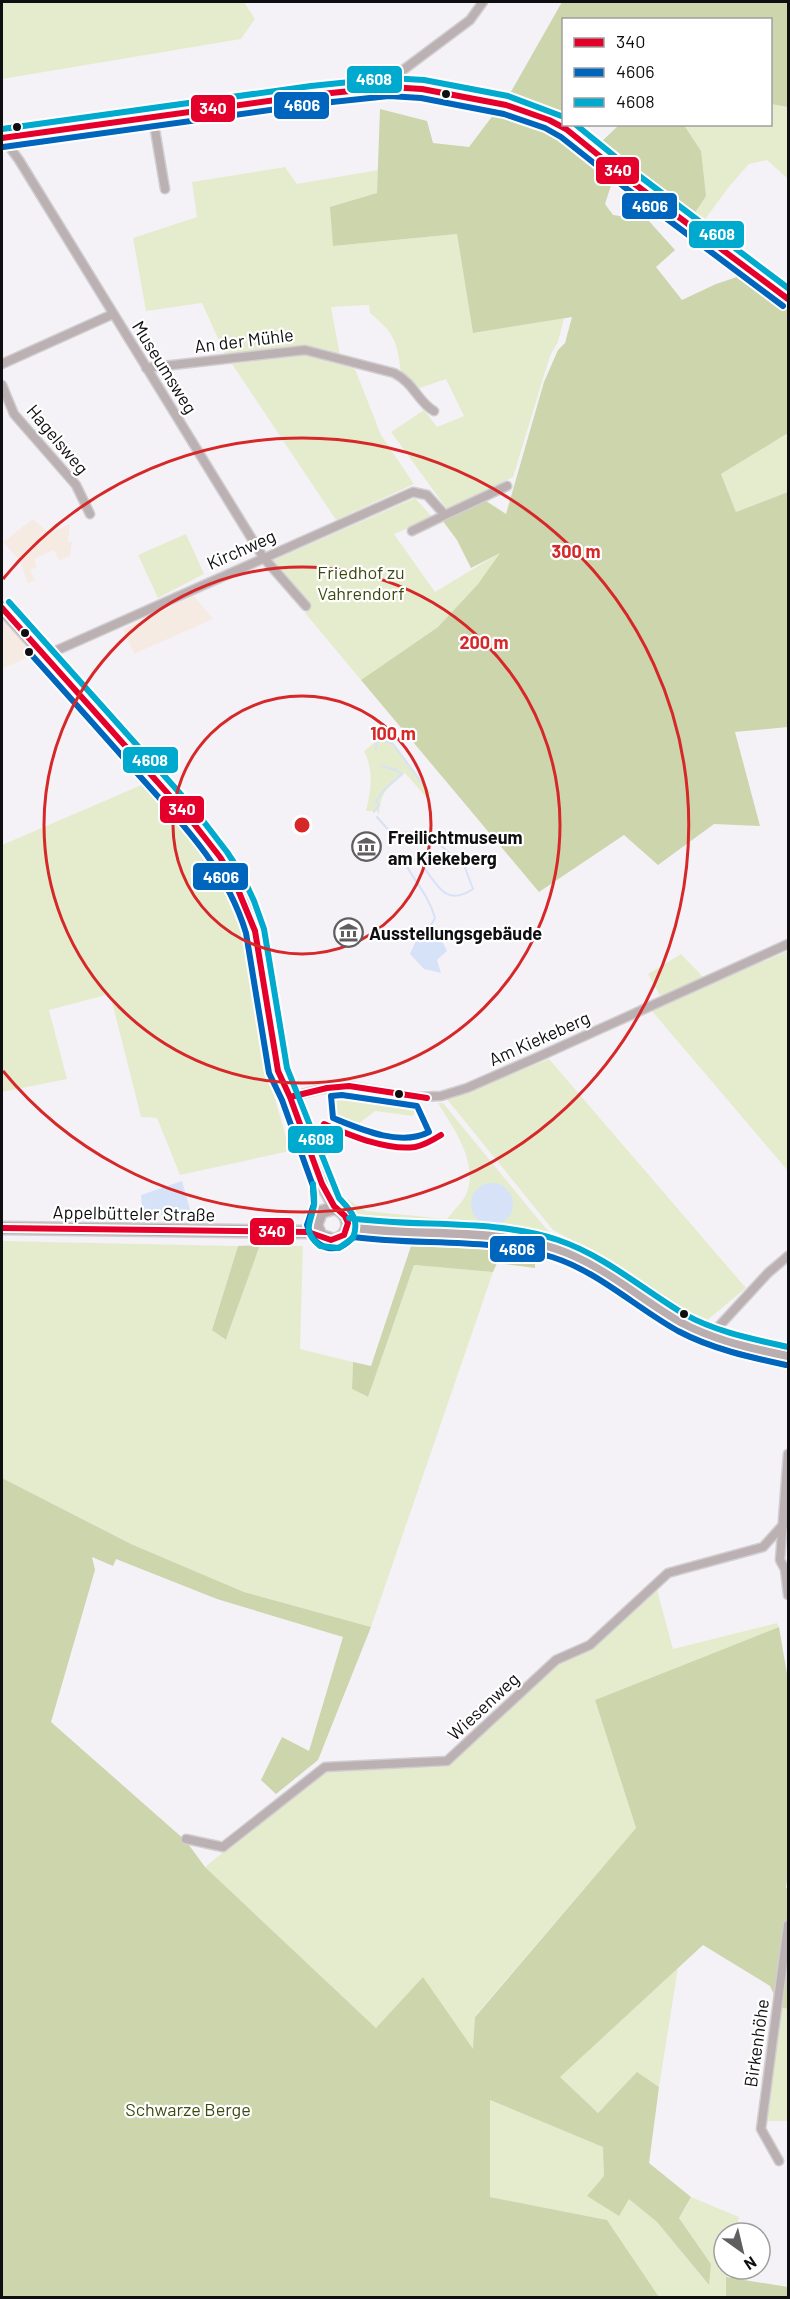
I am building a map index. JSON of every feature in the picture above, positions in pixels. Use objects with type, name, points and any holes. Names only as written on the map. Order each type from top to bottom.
[{"type":"main road","points":[[2,608],[203,833],[233,876],[245,901],[255,932],[278,1071],[322,1184],[336,1209]]},
{"type":"main road","points":[[319,1215],[329,1209],[336,1209],[345,1214],[348,1227],[344,1235],[336,1240],[327,1239],[321,1236],[316,1228],[319,1215],[323,1203],[322,1184]]},
{"type":"main road","name":"Appelbütteler Straße","points":[[266,1233],[310,1223],[319,1215]]},
{"type":"main road","points":[[348,1227],[399,1233],[492,1238],[552,1248],[605,1271],[679,1321],[710,1337],[789,1356]]},
{"type":"main road","name":"Appelbütteler Straße","points":[[2,1228],[308,1232],[321,1236]]},
{"type":"street","points":[[389,87],[395,76],[470,20],[483,2]]},
{"type":"street","points":[[2,138],[312,95],[389,87],[422,89],[506,105],[549,120],[566,129],[628,179],[789,299]]},
{"type":"street","points":[[153,118],[165,189]]},
{"type":"street","name":"Museumsweg","points":[[2,138],[19,160],[263,557],[306,606]]},
{"type":"street","points":[[2,364],[113,314]]},
{"type":"street","name":"An der Mühle","points":[[146,368],[305,350],[394,373],[405,378],[428,407],[434,411]]},
{"type":"street","name":"Hagelsweg","points":[[2,385],[14,414],[76,485],[90,514]]},
{"type":"street","points":[[412,531],[507,486]]},
{"type":"street","name":"Kirchweg","points":[[44,656],[413,492],[427,495],[445,515]]},
{"type":"street","name":"Am Kiekeberg","points":[[290,1097],[322,1089],[348,1086],[416,1097],[448,1094],[538,1057],[789,944]]},
{"type":"street","points":[[710,1337],[768,1273],[789,1256]]},
{"type":"street","points":[[789,1454],[785,1525],[780,1560],[785,1569],[789,1595]]},
{"type":"street","name":"Wiesenweg","points":[[186,1839],[223,1847],[325,1767],[447,1761],[556,1660],[590,1645],[668,1573],[763,1547],[785,1525]]},
{"type":"street","name":"Birkenhöhe","points":[[779,2161],[761,2129],[789,1925]]},
{"type":"shaded area","points":[[33,519],[49,533],[70,524],[68,542],[72,542],[70,556],[59,561],[54,550],[34,559],[37,567],[30,570],[35,580],[28,583],[19,560],[3,542]]},
{"type":"shaded area","points":[[194,596],[213,619],[134,654],[123,629]]},
{"type":"shaded area","points":[[2,617],[35,654],[2,669]]},
{"type":"green space","points":[[2,2],[244,2],[255,19],[241,39],[2,79]]},
{"type":"green space","points":[[562,2],[788,2],[788,107],[772,104],[772,18],[562,18],[562,122],[515,104],[510,111],[565,134],[613,179],[605,204],[613,215],[648,220],[675,250],[656,267],[682,300],[716,284],[749,273],[769,286],[788,303],[788,433],[721,474],[736,512],[788,492],[788,727],[735,732],[760,826],[714,824],[658,865],[624,835],[539,892],[361,680],[438,627],[478,584],[500,553],[471,568],[457,540],[442,520],[483,499],[506,514],[544,382],[558,350],[565,343],[572,317],[473,333],[457,234],[333,246],[330,207],[377,193],[380,109],[427,121],[433,143],[469,147],[512,90]]},
{"type":"green space","points":[[772,104],[788,107],[788,179],[767,160],[749,164],[698,229],[684,219],[701,151],[685,126],[772,126]]},
{"type":"green space","points":[[618,126],[685,126],[701,151],[706,196],[694,214],[684,219],[591,147],[600,143]]},
{"type":"green space","points":[[285,167],[297,184],[378,170],[377,193],[333,246],[457,234],[473,333],[564,318],[513,477],[447,509],[391,432],[424,410],[437,427],[464,416],[446,379],[420,388],[401,373],[396,345],[390,333],[370,313],[369,305],[331,307],[340,356],[305,346],[225,354],[202,303],[146,311],[133,238],[197,217],[192,182]]},
{"type":"green space","points":[[306,355],[355,369],[381,435],[414,484],[336,520],[232,364]]},
{"type":"green space","points":[[788,433],[788,492],[736,512],[721,474]]},
{"type":"green space","name":"Friedhof zu Vahrendorf","points":[[415,498],[433,518],[394,534],[435,592],[501,552],[478,584],[438,627],[361,680],[305,613],[311,607],[272,561]]},
{"type":"green space","points":[[186,534],[204,574],[158,598],[138,555]]},
{"type":"green space","points":[[386,733],[431,793],[426,797],[405,773],[383,795],[379,815],[377,811],[366,811],[371,781],[364,751]]},
{"type":"green space","points":[[144,784],[211,854],[243,911],[274,1070],[272,1075],[276,1087],[273,1092],[290,1151],[180,1175],[157,1118],[141,1117],[110,994],[49,1010],[67,1079],[2,1092],[2,845]]},
{"type":"green space","points":[[788,951],[788,1171],[651,1010]]},
{"type":"green space","points":[[681,954],[707,981],[663,1001],[648,974]]},
{"type":"green space","points":[[549,1059],[746,1288],[705,1322],[662,1298],[605,1259],[553,1230],[446,1098],[475,1089]]},
{"type":"green space","points":[[346,1093],[405,1105],[419,1105],[413,1116],[375,1111],[352,1129],[340,1127],[333,1121],[332,1095]]},
{"type":"green space","points":[[438,1103],[443,1103],[548,1231],[558,1239],[555,1245],[363,1222],[362,1217],[338,1197],[344,1197],[366,1211],[447,1219],[466,1195],[470,1180],[467,1157],[457,1134]]},
{"type":"green space","points":[[2,1241],[238,1246],[212,1329],[225,1340],[260,1245],[303,1246],[300,1349],[353,1362],[352,1389],[367,1397],[414,1265],[493,1272],[371,1627],[244,1592],[131,1544],[2,1478]]},
{"type":"green space","points":[[260,1245],[226,1340],[212,1330],[238,1246]]},
{"type":"green space","points":[[411,1246],[501,1250],[535,1257],[535,1268],[497,1263],[493,1272],[414,1265],[368,1397],[352,1389],[353,1362],[371,1366]]},
{"type":"green space","name":"Schwarze Berge","points":[[2,1478],[131,1544],[244,1592],[371,1627],[318,1760],[276,1794],[261,1780],[282,1737],[309,1751],[343,1637],[217,1599],[116,1559],[113,1566],[92,1557],[95,1570],[51,1722],[186,1841],[205,1867],[376,2028],[423,1977],[473,2049],[475,2017],[636,1828],[595,1700],[779,1627],[788,1680],[788,1872],[786,1888],[788,1889],[788,2009],[780,2007],[770,1986],[703,1945],[560,2077],[598,2113],[637,2072],[659,2087],[649,2163],[691,2197],[679,2218],[711,2264],[709,2285],[657,2222],[629,2199],[619,2216],[587,2196],[604,2176],[603,2147],[490,2100],[490,2197],[607,2220],[659,2297],[2,2297]]},
{"type":"green space","points":[[656,1586],[673,1649],[777,1623],[779,1627],[595,1700],[636,1828],[475,2016],[474,2049],[377,2029],[205,1867],[323,1771],[445,1767],[554,1664],[588,1648]]},
{"type":"green space","points":[[678,1968],[659,2087],[637,2073],[598,2113],[559,2077]]},
{"type":"green space","points":[[780,2007],[788,2009],[788,2121],[766,2121]]},
{"type":"green space","points":[[490,2100],[604,2147],[604,2177],[588,2196],[629,2198],[657,2222],[708,2284],[711,2264],[679,2218],[691,2197],[739,2217],[738,2221],[712,2221],[712,2281],[727,2281],[726,2297],[659,2297],[607,2220],[490,2197]]},
{"type":"green space","points":[[726,2281],[751,2281],[788,2287],[788,2297],[726,2297]]},
{"type":"water","points":[[421,929],[437,936],[447,951],[437,960],[441,973],[424,969],[410,954]]},
{"type":"water","points":[[182,1181],[191,1213],[143,1216],[141,1195]]},
{"type":"water","points":[[492,1183],[500,1184],[507,1189],[512,1196],[512,1212],[507,1219],[500,1224],[492,1225],[484,1224],[477,1219],[472,1212],[471,1204],[472,1196],[477,1189],[484,1184]]},
{"type":"waterway","points":[[376,749],[376,743],[381,740],[392,743],[422,783]]},
{"type":"waterway","points":[[374,812],[379,805],[376,801],[384,790],[402,774],[382,766]]},
{"type":"waterway","points":[[377,817],[391,833],[424,832],[464,865],[473,889],[461,895],[451,895],[437,886],[419,863],[412,859],[405,863],[426,896],[435,918],[428,930]]},
{"type":"transit line","name":"4608","points":[[2,129],[311,86],[389,78],[424,80],[508,96],[562,116]]},
{"type":"transit line","name":"340","points":[[2,138],[312,95],[389,87],[422,89],[506,105],[549,120],[566,129],[628,179],[788,299]]},
{"type":"transit line","name":"4606","points":[[3,147],[313,104],[389,96],[421,98],[504,114],[545,128],[561,137],[783,306]]},
{"type":"transit line","name":"4608","points":[[577,126],[634,172],[788,288]]},
{"type":"transit line","name":"4608","points":[[9,602],[194,809],[242,875],[264,929],[287,1068],[339,1198],[351,1211],[355,1220],[353,1238],[339,1248],[320,1246],[311,1236],[309,1227],[314,1205],[313,1184]]},
{"type":"transit line","name":"340","points":[[2,608],[187,815],[220,857],[234,880],[255,931],[278,1071],[322,1184],[334,1206],[345,1216],[348,1223],[344,1235],[331,1240],[308,1232],[2,1228]]},
{"type":"transit line","name":"4606","points":[[29,652],[185,828],[227,887],[246,933],[269,1073],[282,1100],[313,1186],[314,1204],[307,1225],[310,1233],[320,1245],[327,1248],[340,1247],[353,1237],[478,1244],[552,1257],[585,1272],[678,1331],[731,1352],[786,1365]]},
{"type":"transit line","name":"340","points":[[290,1097],[327,1088],[349,1086],[427,1098]]},
{"type":"transit line","name":"4606","points":[[342,1095],[417,1106],[429,1132],[406,1138],[393,1137],[380,1135],[333,1118],[331,1096],[342,1095]]},
{"type":"transit line","name":"340","points":[[324,1124],[368,1141],[392,1147],[415,1147],[426,1144],[441,1135]]},
{"type":"transit line","name":"4608","points":[[349,1218],[481,1226],[533,1233],[558,1240],[592,1255],[696,1320],[735,1334],[788,1347]]},
{"type":"place","name":"Freilichtmuseum am Kiekeberg","points":[[367,847]]},
{"type":"place","name":"Ausstellungsgebäude","points":[[348,933]]}]
